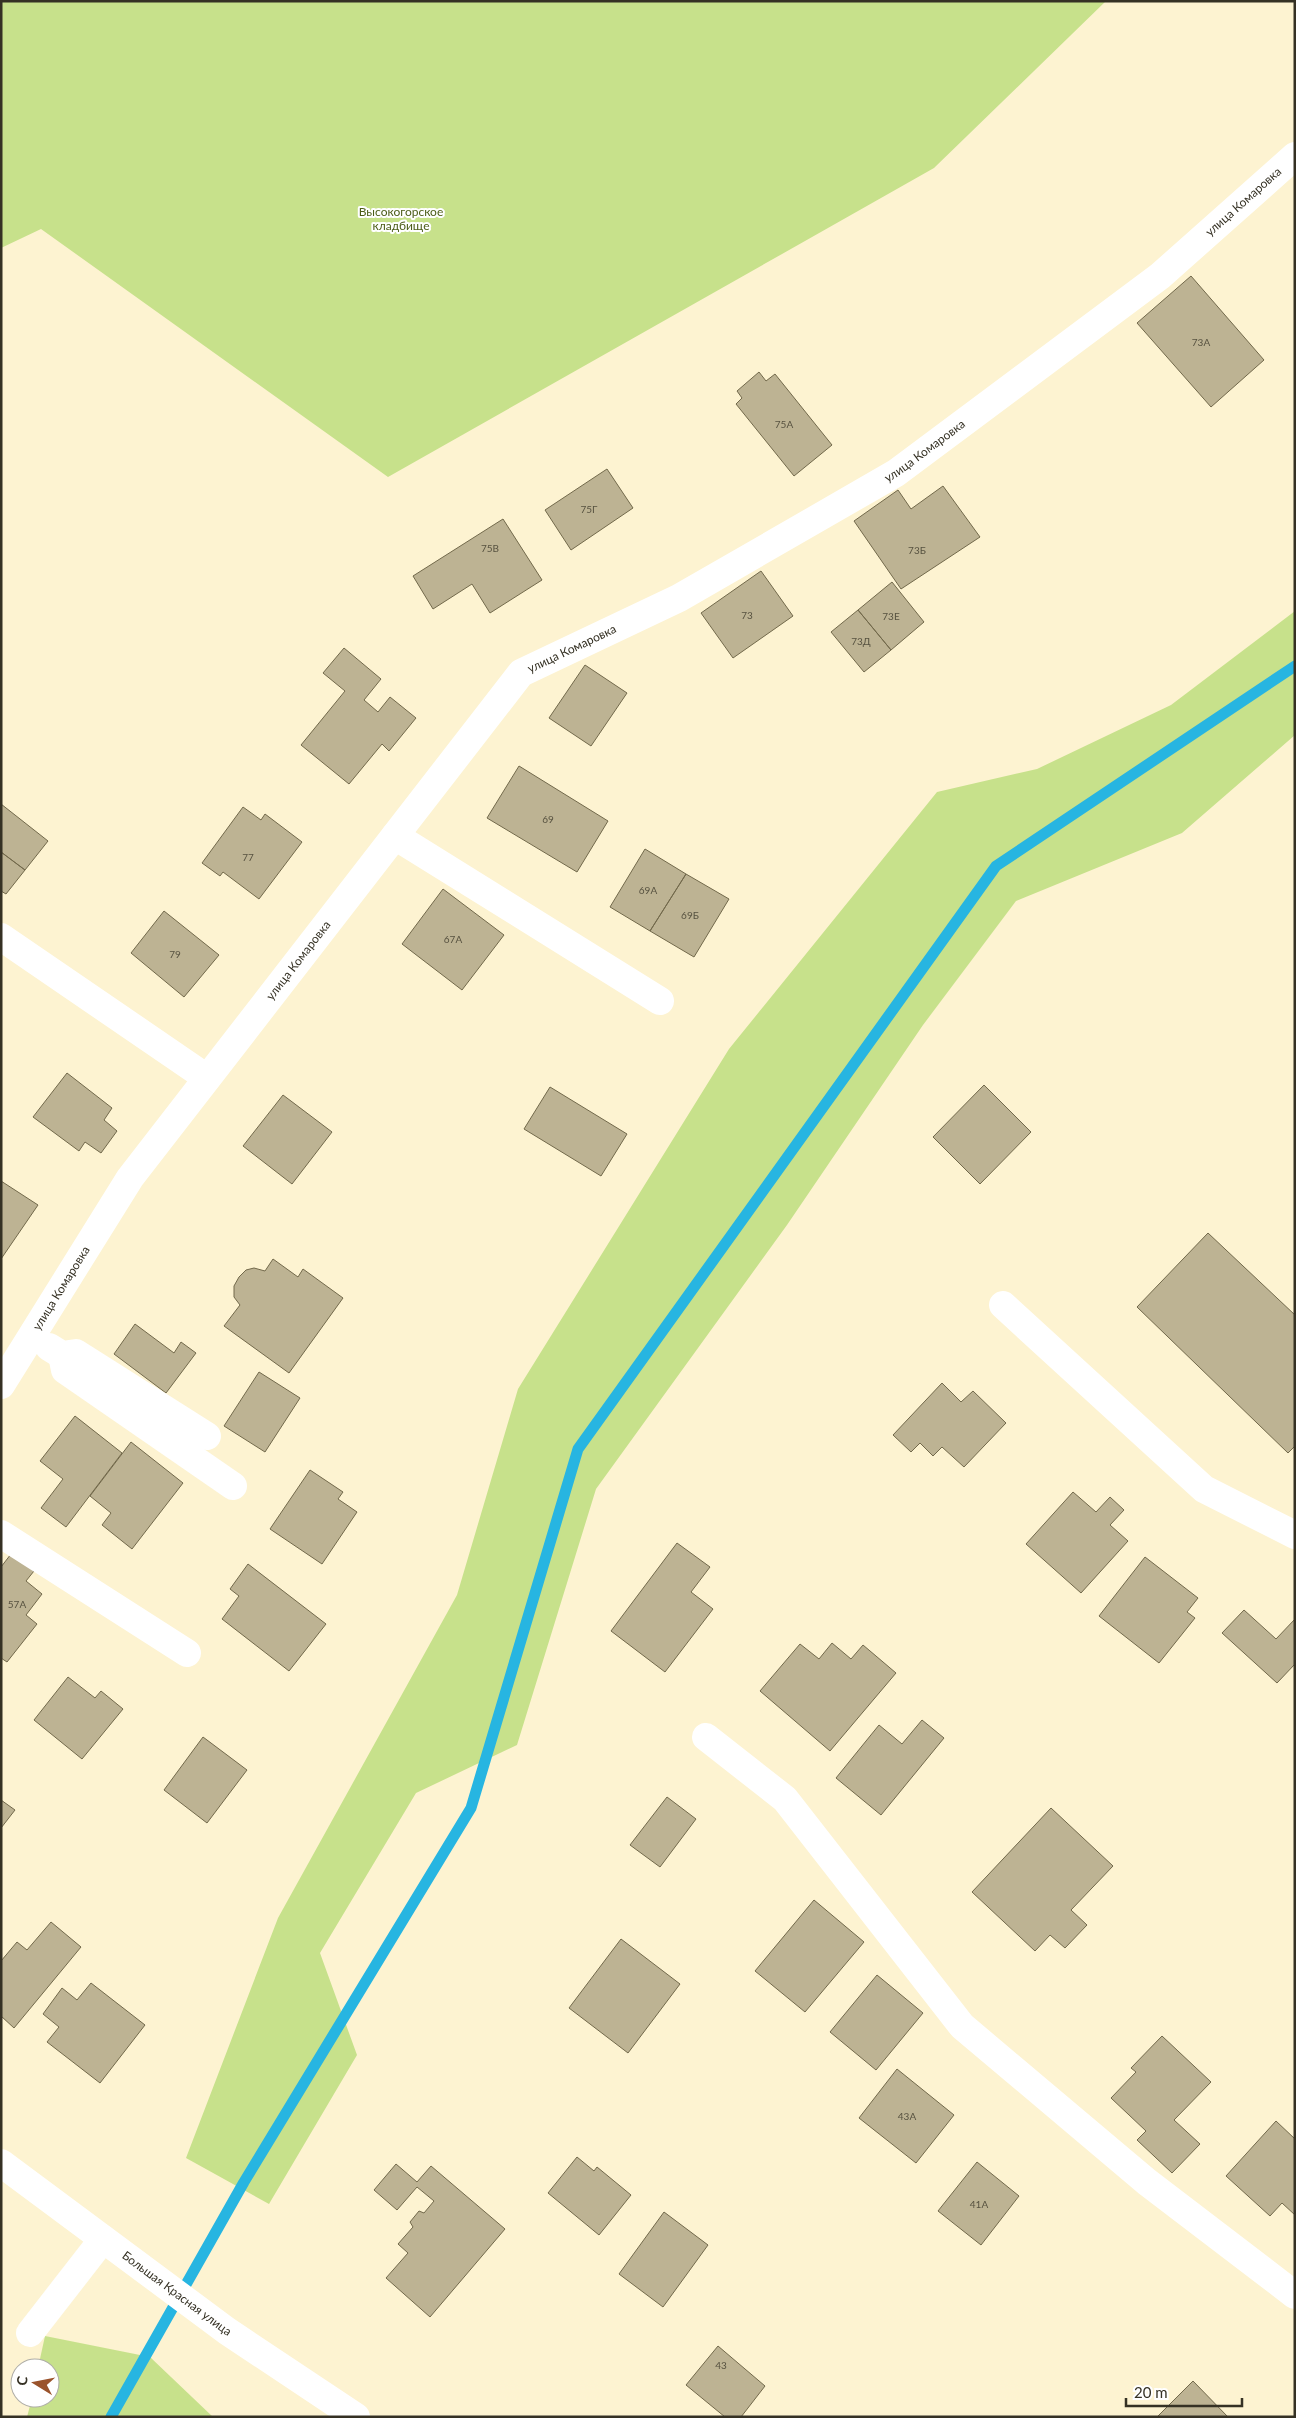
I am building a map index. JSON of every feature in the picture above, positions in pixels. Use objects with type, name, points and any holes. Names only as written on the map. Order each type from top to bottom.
[{"type":"street","name":"улица Комаровка","points":[[1,1384],[130,1178],[521,673],[679,598],[896,473],[1160,276],[1295,156]]},
{"type":"street","points":[[395,836],[660,1001]]},
{"type":"street","points":[[1,937],[208,1078]]},
{"type":"street","points":[[1003,1305],[1204,1489],[1295,1535]]},
{"type":"street","points":[[32,1336],[62,1355],[76,1353],[207,1436]]},
{"type":"street","points":[[62,1355],[65,1370],[233,1486]]},
{"type":"street","points":[[1,1534],[187,1653]]},
{"type":"street","points":[[706,1737],[785,1799],[962,2026],[1147,2182],[1295,2295]]},
{"type":"street","name":"Большая Красная улица","points":[[1,2163],[227,2331],[356,2417]]},
{"type":"street","points":[[30,2333],[103,2239]]},
{"type":"green space","name":"Высокогорское кладбище","points":[[1,1],[1106,1],[934,168],[388,477],[41,229],[1,248]]},
{"type":"green space","points":[[1295,611],[1295,735],[1182,833],[1016,901],[923,1025],[787,1225],[596,1489],[517,1745],[416,1793],[320,1953],[357,2055],[269,2204],[186,2158],[278,1918],[457,1595],[518,1389],[729,1049],[937,792],[1037,769],[1171,705]]},
{"type":"green space","points":[[45,2336],[150,2357],[213,2417],[27,2417],[29,2408],[60,2408],[60,2358],[40,2358]]},
{"type":"building","points":[[1191,276],[1264,360],[1211,407],[1137,323]]},
{"type":"building","points":[[759,372],[766,381],[775,374],[832,445],[794,476],[736,404],[742,398],[737,391]]},
{"type":"building","points":[[607,469],[633,508],[571,550],[545,510]]},
{"type":"building","points":[[943,486],[980,537],[901,589],[854,521],[898,490],[911,509]]},
{"type":"building","points":[[503,519],[542,580],[490,613],[472,584],[433,609],[413,576]]},
{"type":"building","points":[[761,571],[793,616],[733,658],[701,613]]},
{"type":"building","points":[[892,582],[924,622],[891,650],[858,610]]},
{"type":"building","points":[[858,610],[891,650],[864,672],[831,632]]},
{"type":"building","points":[[344,648],[381,679],[364,700],[378,712],[390,697],[416,718],[389,751],[382,744],[349,784],[301,745],[345,691],[323,673]]},
{"type":"building","points":[[585,665],[627,693],[591,746],[549,718]]},
{"type":"building","points":[[519,766],[608,821],[577,872],[487,818]]},
{"type":"building","points":[[1,804],[48,841],[25,870],[1,852]]},
{"type":"building","points":[[243,807],[261,820],[265,814],[302,842],[259,899],[223,872],[220,876],[202,863]]},
{"type":"building","points":[[645,849],[686,874],[650,931],[610,907]]},
{"type":"building","points":[[1,852],[25,870],[6,894],[1,891]]},
{"type":"building","points":[[686,874],[729,899],[694,957],[650,931]]},
{"type":"building","points":[[443,889],[504,935],[462,990],[402,944]]},
{"type":"building","points":[[164,911],[219,955],[184,997],[131,953]]},
{"type":"building","points":[[67,1073],[112,1108],[104,1120],[117,1131],[101,1153],[85,1142],[79,1151],[33,1117]]},
{"type":"building","points":[[984,1085],[1031,1132],[980,1184],[933,1137]]},
{"type":"building","points":[[550,1087],[627,1134],[601,1176],[524,1129]]},
{"type":"building","points":[[283,1095],[332,1132],[292,1184],[243,1146]]},
{"type":"building","points":[[1,1181],[38,1205],[1,1259]]},
{"type":"building","points":[[1208,1233],[1295,1315],[1295,1446],[1288,1453],[1137,1307]]},
{"type":"building","points":[[273,1259],[298,1277],[303,1269],[343,1298],[289,1373],[224,1326],[240,1305],[234,1297],[234,1286],[239,1277],[246,1270],[254,1268],[265,1271]]},
{"type":"building","points":[[135,1324],[174,1353],[181,1342],[196,1353],[166,1393],[114,1354]]},
{"type":"building","points":[[259,1372],[300,1398],[265,1452],[224,1426]]},
{"type":"building","points":[[942,1383],[961,1402],[973,1391],[1006,1423],[964,1467],[942,1447],[933,1456],[920,1443],[911,1452],[893,1435]]},
{"type":"building","points":[[75,1416],[122,1453],[66,1527],[41,1508],[63,1479],[40,1461]]},
{"type":"building","points":[[131,1442],[183,1483],[132,1549],[102,1525],[111,1513],[90,1496]]},
{"type":"building","points":[[310,1470],[343,1492],[338,1499],[357,1512],[322,1564],[270,1529]]},
{"type":"building","points":[[1073,1492],[1096,1512],[1110,1497],[1124,1510],[1110,1525],[1128,1541],[1081,1593],[1026,1544]]},
{"type":"building","points":[[677,1543],[710,1567],[691,1592],[713,1609],[665,1672],[611,1631]]},
{"type":"building","points":[[11,1554],[34,1571],[26,1581],[42,1594],[26,1615],[37,1624],[7,1662],[1,1658],[1,1567]]},
{"type":"building","points":[[1145,1557],[1198,1598],[1187,1612],[1195,1618],[1159,1663],[1099,1616]]},
{"type":"building","points":[[248,1564],[326,1624],[289,1671],[222,1619],[239,1596],[230,1589]]},
{"type":"building","points":[[1244,1610],[1276,1639],[1295,1619],[1295,1664],[1277,1683],[1222,1633]]},
{"type":"building","points":[[832,1643],[851,1659],[863,1645],[896,1673],[830,1751],[760,1691],[800,1644],[819,1659]]},
{"type":"building","points":[[68,1677],[95,1698],[101,1691],[123,1709],[82,1759],[34,1720]]},
{"type":"building","points":[[922,1720],[944,1738],[881,1815],[836,1778],[879,1725],[902,1744]]},
{"type":"building","points":[[203,1737],[247,1770],[207,1823],[164,1790]]},
{"type":"building","points":[[667,1797],[696,1819],[660,1867],[630,1845]]},
{"type":"building","points":[[1,1800],[15,1810],[1,1828]]},
{"type":"building","points":[[1051,1808],[1113,1866],[1071,1910],[1087,1925],[1065,1948],[1050,1935],[1035,1951],[972,1892]]},
{"type":"building","points":[[814,1900],[864,1942],[805,2012],[755,1971]]},
{"type":"building","points":[[51,1922],[81,1947],[14,2028],[1,2016],[1,1961],[17,1942],[27,1950]]},
{"type":"building","points":[[621,1939],[680,1984],[628,2053],[569,2008]]},
{"type":"building","points":[[877,1975],[923,2013],[876,2070],[830,2032]]},
{"type":"building","points":[[91,1983],[145,2025],[100,2083],[47,2042],[59,2027],[43,2014],[62,1988],[77,2000]]},
{"type":"building","points":[[1162,2036],[1211,2082],[1174,2120],[1200,2144],[1172,2173],[1137,2140],[1146,2131],[1111,2098],[1136,2072],[1131,2068]]},
{"type":"building","points":[[897,2069],[954,2115],[916,2163],[859,2118]]},
{"type":"building","points":[[1276,2121],[1295,2139],[1295,2215],[1282,2203],[1270,2216],[1226,2176]]},
{"type":"building","points":[[577,2157],[594,2171],[597,2167],[631,2195],[599,2235],[548,2193]]},
{"type":"building","points":[[977,2162],[1019,2196],[981,2245],[938,2211]]},
{"type":"building","points":[[396,2164],[417,2182],[431,2166],[505,2229],[430,2317],[386,2278],[408,2253],[398,2244],[413,2227],[410,2222],[419,2211],[424,2213],[434,2201],[417,2187],[397,2210],[374,2190]]},
{"type":"building","points":[[664,2212],[708,2245],[663,2307],[619,2274]]},
{"type":"building","points":[[718,2346],[765,2386],[741,2417],[725,2417],[686,2385]]},
{"type":"building","points":[[1193,2381],[1228,2417],[1157,2417]]},
{"type":"waterway","points":[[111,2417],[244,2182],[471,1808],[578,1449],[996,866],[1295,666]]}]
